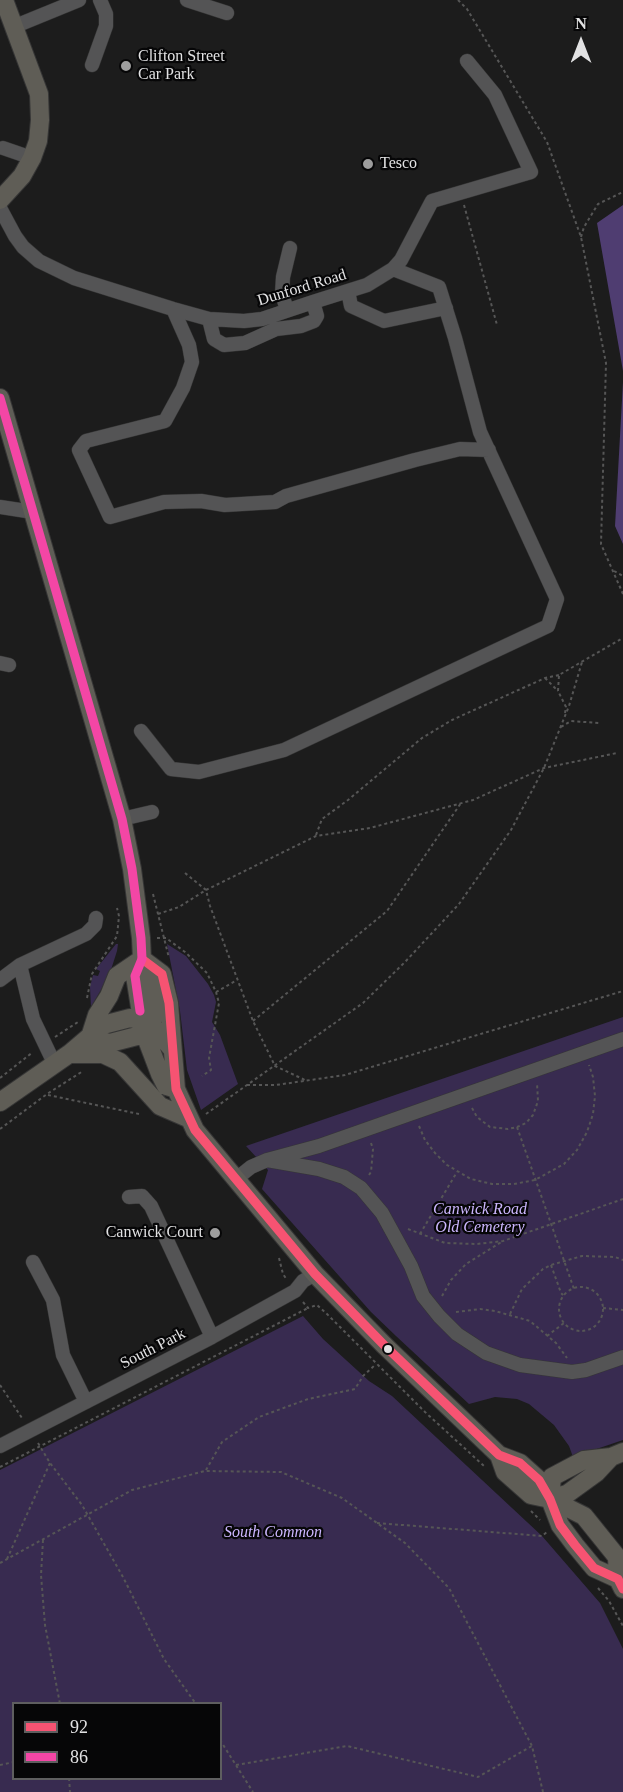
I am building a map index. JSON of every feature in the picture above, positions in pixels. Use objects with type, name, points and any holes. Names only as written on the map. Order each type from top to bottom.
[{"type":"main road","points":[[0,200],[22,176],[32,158],[38,141],[40,120],[39,94],[4,0]]},
{"type":"main road","points":[[0,398],[122,819],[132,869],[142,959],[135,976],[160,1074],[166,1086],[176,1089]]},
{"type":"main road","points":[[89,1038],[97,1015],[109,996],[117,976],[142,959]]},
{"type":"main road","points":[[142,959],[162,974],[169,1004],[176,1089],[196,1118],[195,1130],[315,1274],[384,1345],[499,1455],[505,1472],[531,1495],[550,1499],[584,1516],[617,1557],[621,1580]]},
{"type":"main road","points":[[0,1102],[89,1038],[102,1025],[130,1018],[146,1026],[172,1049]]},
{"type":"main road","points":[[62,1058],[103,1054],[120,1062],[160,1106],[196,1118]]},
{"type":"main road","points":[[617,1455],[584,1460],[552,1477],[550,1499],[560,1525],[594,1568],[621,1580]]},
{"type":"street","points":[[14,27],[79,0]]},
{"type":"street","points":[[92,64],[106,26],[106,14],[100,0]]},
{"type":"street","points":[[188,0],[227,13]]},
{"type":"street","name":"Dunford Road","points":[[0,208],[23,248],[39,261],[74,278],[209,319],[244,321],[262,319],[367,285],[393,270],[401,260],[432,201],[531,172],[495,94],[467,61]]},
{"type":"street","points":[[3,148],[32,158]]},
{"type":"street","points":[[287,310],[282,294],[283,276],[290,248]]},
{"type":"street","points":[[141,731],[171,769],[199,772],[284,750],[548,626],[557,599],[478,423],[439,287],[393,270]]},
{"type":"street","points":[[348,291],[351,306],[384,321],[446,308]]},
{"type":"street","points":[[209,319],[214,339],[224,345],[245,343],[276,329],[301,326],[314,321],[317,316],[313,302]]},
{"type":"street","points":[[173,309],[189,345],[192,362],[183,388],[165,421],[86,441],[79,450],[110,517],[164,502],[201,501],[225,505],[275,502],[285,496],[460,449],[489,450]]},
{"type":"street","points":[[0,507],[33,512]]},
{"type":"street","points":[[122,819],[152,812]]},
{"type":"street","points":[[0,980],[20,965],[86,934],[95,925],[96,918]]},
{"type":"street","points":[[20,965],[33,1019],[44,1043],[62,1058]]},
{"type":"street","points":[[236,1179],[251,1167],[267,1161],[319,1146],[623,1039]]},
{"type":"street","points":[[319,1146],[319,1169]]},
{"type":"street","points":[[267,1161],[319,1169],[344,1178],[361,1188],[382,1212],[411,1266],[423,1296],[457,1334],[486,1353],[520,1365],[572,1372],[586,1370],[623,1357]]},
{"type":"street","points":[[129,1197],[142,1196],[151,1206],[212,1337]]},
{"type":"street","points":[[33,1262],[53,1300],[63,1355],[86,1402]]},
{"type":"street","name":"South Park","points":[[0,1446],[212,1337],[295,1291],[303,1281],[315,1274]]},
{"type":"path","points":[[458,0],[467,9],[547,142],[581,237],[606,363],[601,544],[623,594]]},
{"type":"path","points":[[581,237],[584,227],[598,204],[623,192]]},
{"type":"path","points":[[461,193],[497,325]]},
{"type":"path","points":[[614,571],[623,576]]},
{"type":"path","points":[[316,836],[322,819],[422,738],[452,720],[545,678],[559,675],[623,638]]},
{"type":"path","points":[[196,1118],[247,1086],[363,1004],[459,904],[511,830],[544,768],[565,716],[582,662]]},
{"type":"path","points":[[558,691],[559,675]]},
{"type":"path","points":[[545,678],[558,691],[566,707],[565,716]]},
{"type":"path","points":[[561,727],[571,721],[599,723]]},
{"type":"path","points":[[158,914],[179,907],[206,890],[316,836],[370,828],[473,800],[544,768],[617,753]]},
{"type":"path","points":[[253,1021],[387,910],[461,803]]},
{"type":"path","points":[[184,873],[206,890],[253,1021],[275,1066],[308,1081]]},
{"type":"path","points":[[87,1006],[92,974],[117,936],[119,916],[117,908]]},
{"type":"path","points":[[169,960],[166,938],[185,952],[207,974],[216,992],[219,1003],[209,1058],[211,1071],[202,1076]]},
{"type":"path","points":[[216,992],[237,980]]},
{"type":"path","points":[[247,1086],[276,1086],[345,1075],[623,991]]},
{"type":"path","points":[[0,1078],[44,1043],[67,1030],[83,1017]]},
{"type":"path","points":[[413,1113],[425,1140],[441,1159],[457,1172],[471,1179],[492,1184],[514,1184],[535,1180],[564,1164],[577,1150],[587,1132],[595,1096],[593,1077],[585,1053]]},
{"type":"path","points":[[0,1129],[47,1094],[85,1070]]},
{"type":"path","points":[[466,1094],[477,1117],[490,1127],[508,1129],[517,1127],[533,1114],[538,1101],[538,1086],[533,1071]]},
{"type":"path","points":[[47,1094],[139,1114]]},
{"type":"path","points":[[517,1127],[574,1289]]},
{"type":"path","points":[[361,1188],[371,1172],[373,1149],[365,1130]]},
{"type":"path","points":[[420,1234],[457,1172]]},
{"type":"path","points":[[404,1227],[445,1243],[477,1244],[503,1241],[623,1199]]},
{"type":"path","points":[[503,1241],[466,1264],[451,1280],[438,1304],[439,1316],[480,1309],[510,1314],[530,1321],[564,1352],[572,1372]]},
{"type":"path","points":[[273,1250],[280,1260],[283,1274]]},
{"type":"path","points":[[510,1314],[522,1289],[543,1269],[551,1265],[582,1256],[615,1257],[623,1260]]},
{"type":"path","points":[[551,1265],[564,1296]]},
{"type":"path","points":[[584,1287],[595,1292],[602,1300],[603,1308],[603,1315],[595,1327],[585,1331],[575,1331],[564,1323],[560,1314],[560,1305],[564,1296],[574,1289],[584,1287]]},
{"type":"path","points":[[302,1301],[308,1308]]},
{"type":"path","points":[[0,1467],[317,1305],[444,1429]]},
{"type":"path","points":[[603,1308],[623,1310]]},
{"type":"path","points":[[547,1336],[564,1323]]},
{"type":"path","points":[[205,1471],[222,1442],[259,1417],[308,1399],[355,1389],[363,1376],[376,1364]]},
{"type":"path","points":[[0,1385],[25,1422]]},
{"type":"path","points":[[40,1446],[88,1515],[123,1577],[164,1659],[195,1702]]},
{"type":"path","points":[[7,1560],[50,1463]]},
{"type":"path","points":[[0,1563],[132,1490],[205,1471],[280,1472],[342,1498],[405,1543],[450,1588],[532,1746],[543,1792]]},
{"type":"path","points":[[377,1523],[542,1536],[549,1530]]},
{"type":"path","points":[[42,1540],[41,1575],[45,1625],[60,1702]]},
{"type":"path","points":[[594,1584],[609,1601],[623,1626]]},
{"type":"path","points":[[222,1743],[253,1792]]},
{"type":"path","points":[[236,1765],[347,1746],[478,1777],[532,1746]]},
{"type":"green space","points":[[118,944],[117,951],[109,976],[91,1007],[90,987],[93,975],[98,976],[100,971],[96,969]]},
{"type":"green space","points":[[167,944],[186,956],[214,995],[216,1002],[212,1022],[220,1035],[238,1084],[201,1110],[187,1070],[180,1011]]},
{"type":"green space","name":"Canwick Road Old Cemetery","points":[[623,1017],[623,1440],[573,1457],[569,1446],[554,1425],[529,1404],[517,1399],[495,1397],[469,1404],[396,1336],[371,1312],[262,1189],[268,1170],[246,1146]]},
{"type":"green space","name":"South Common","points":[[303,1316],[323,1339],[369,1381],[392,1396],[542,1536],[600,1603],[623,1649],[623,1792],[0,1792],[0,1470]]},
{"type":"shaded area","points":[[623,205],[623,371],[597,223]]},
{"type":"shaded area","points":[[623,382],[623,544],[615,526]]},
{"type":"transit line","name":"86","points":[[0,398],[122,819],[132,869],[141,938],[142,959],[135,976],[140,1011]]},
{"type":"transit line","name":"92","points":[[142,959],[162,974],[169,1003],[176,1089],[195,1130],[315,1274],[384,1345],[499,1455],[520,1463],[539,1480],[550,1499],[560,1525],[575,1545],[594,1568],[618,1579],[623,1589]]},
{"type":"place","name":"Clifton Street Car Park","points":[[126,66]]},
{"type":"place","name":"Tesco","points":[[368,164]]},
{"type":"place","name":"Canwick Court","points":[[215,1233]]}]
